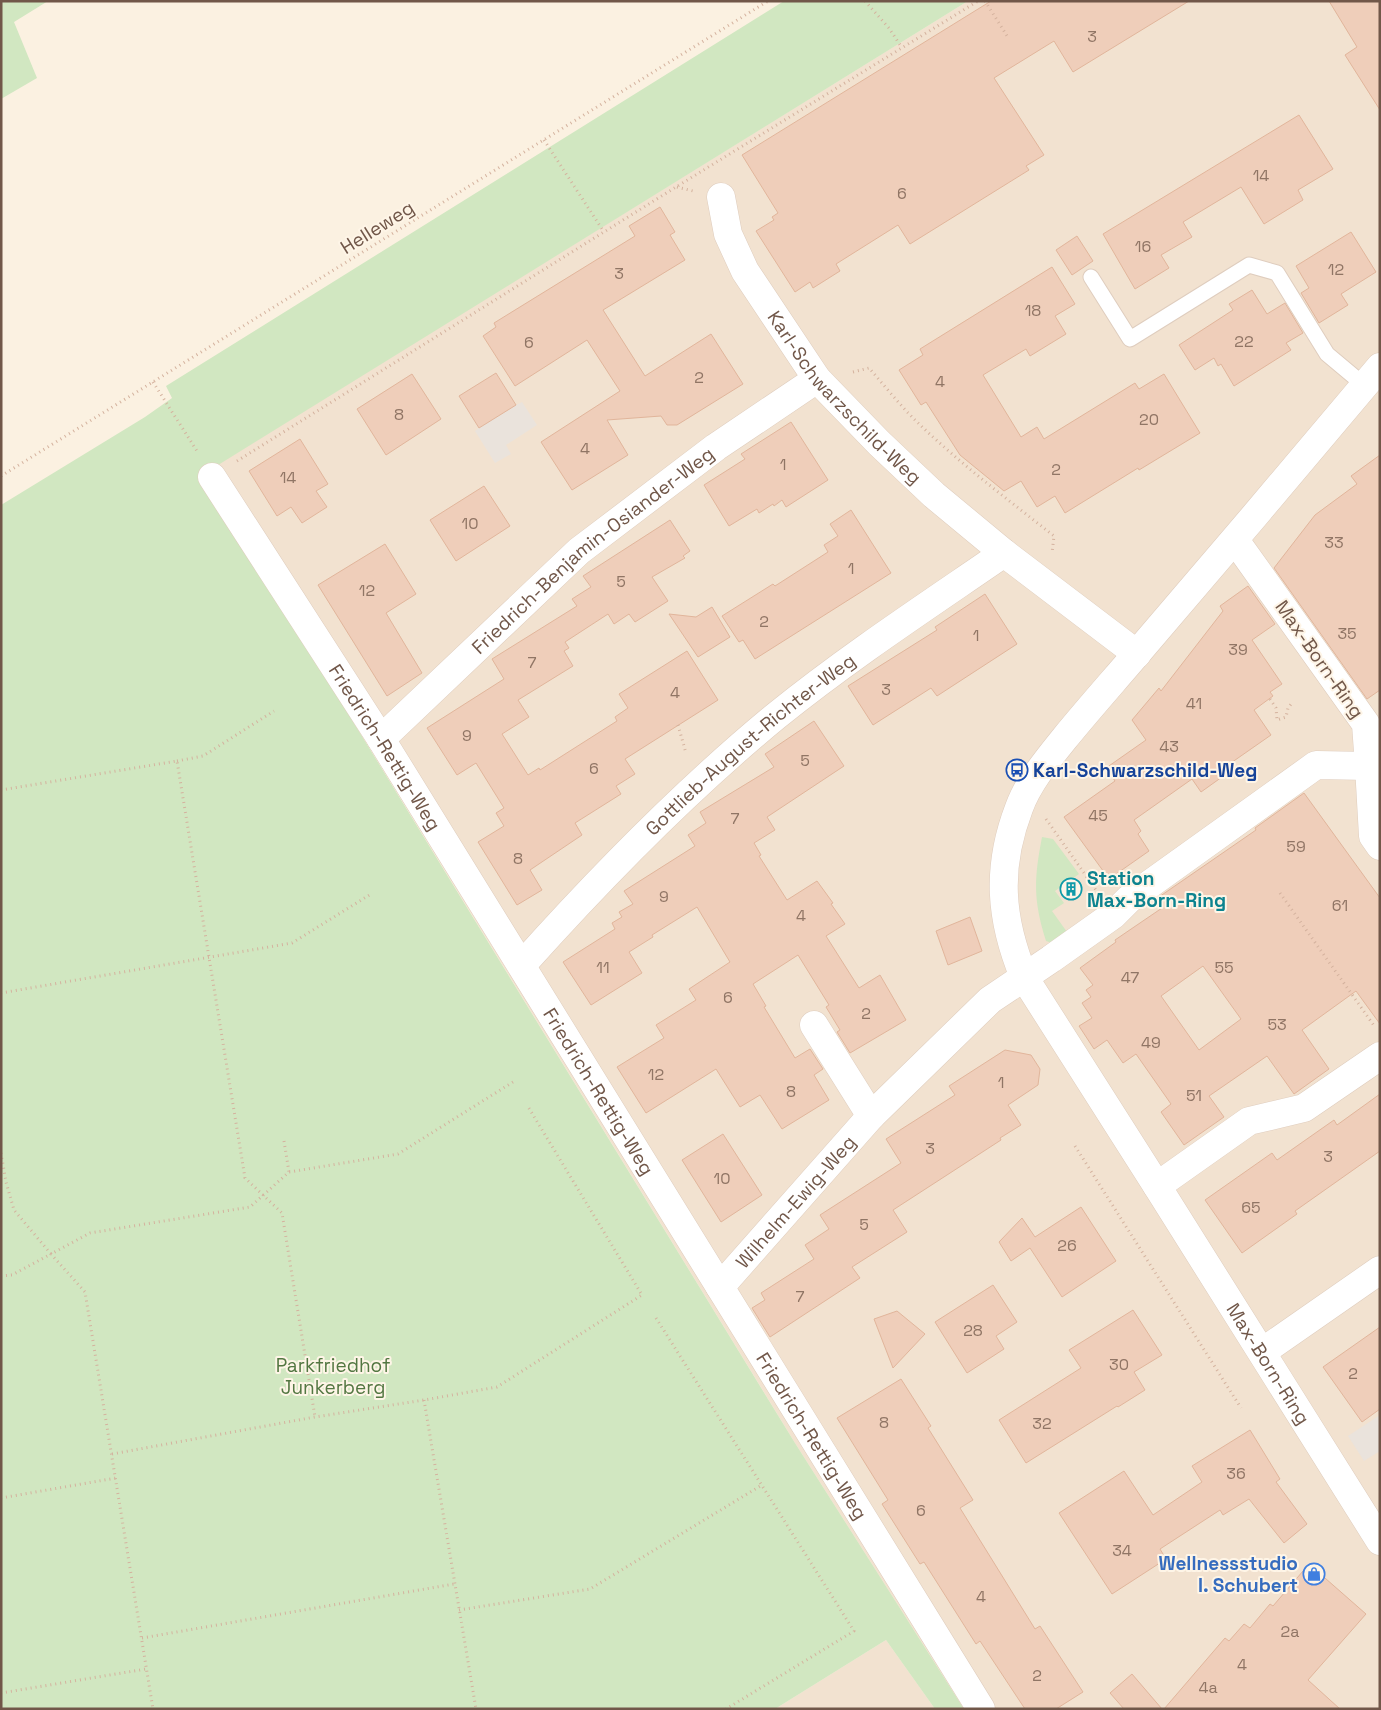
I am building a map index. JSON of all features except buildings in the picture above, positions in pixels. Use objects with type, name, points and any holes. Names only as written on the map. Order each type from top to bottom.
[{"type":"street","name":"Karl-Schwarzschild-Weg","points":[[720,197],[728,234],[745,271],[817,379],[879,443],[934,495],[1004,553],[1137,654]]},
{"type":"street","name":"Max-Born-Ring","points":[[1372,376],[1235,540],[1092,704],[1042,766],[1019,806],[1010,836],[1004,867],[1003,894],[1013,950],[1024,977],[1380,1541]]},
{"type":"street","name":"Friedrich-Benjamin-Osiander-Weg","points":[[381,739],[579,550],[716,447],[817,379]]},
{"type":"street","name":"Friedrich-Rettig-Weg","points":[[212,476],[381,739],[522,965],[981,1709]]},
{"type":"street","name":"Max-Born-Ring","points":[[1235,540],[1366,724],[1374,766],[1373,836],[1380,846]]},
{"type":"street","name":"Gottlieb-August-Richter-Weg","points":[[522,965],[609,872],[705,778],[776,717],[858,652],[1004,553]]},
{"type":"street","points":[[1024,977],[1113,915],[1129,899],[1316,765],[1374,766]]},
{"type":"street","name":"Wilhelm-Ewig-Weg","points":[[720,1287],[871,1116],[990,1000],[1024,977]]},
{"type":"street","points":[[814,1025],[871,1116]]},
{"type":"street","points":[[1157,1186],[1249,1121],[1304,1108],[1380,1056]]},
{"type":"street","points":[[1262,1352],[1380,1270]]},
{"type":"lane","points":[[1091,277],[1130,339],[1249,265],[1277,273],[1327,354],[1372,376]]},
{"type":"path","name":"Helleweg","points":[[1,476],[768,1]]},
{"type":"path","points":[[865,1],[889,28],[902,48]]},
{"type":"path","points":[[153,382],[212,476],[978,1]]},
{"type":"path","points":[[985,1],[1009,39]]},
{"type":"path","points":[[544,140],[604,232]]},
{"type":"path","points":[[817,379],[869,368],[915,420],[1003,497],[1054,536],[1047,586]]},
{"type":"path","points":[[1270,699],[1276,708],[1277,720],[1286,717],[1288,708],[1292,703]]},
{"type":"path","points":[[1,790],[203,756],[274,711]]},
{"type":"path","points":[[177,760],[245,1178],[282,1213],[315,1416]]},
{"type":"path","points":[[1019,806],[1047,820],[1113,915]]},
{"type":"path","points":[[1280,893],[1380,1034]]},
{"type":"path","points":[[1,994],[292,943],[371,894]]},
{"type":"path","points":[[1,1276],[12,1275],[90,1233],[250,1207],[289,1172],[398,1154],[513,1082]]},
{"type":"path","points":[[112,1454],[315,1416],[497,1387],[642,1295],[527,1105]]},
{"type":"path","points":[[284,1142],[289,1172]]},
{"type":"path","points":[[1075,1146],[1240,1408]]},
{"type":"path","points":[[1,1152],[3,1183],[14,1210],[85,1292],[153,1709]]},
{"type":"path","points":[[656,1318],[854,1630],[726,1709]]},
{"type":"path","points":[[424,1400],[476,1709]]},
{"type":"path","points":[[1,1498],[116,1478]]},
{"type":"path","points":[[459,1610],[590,1589],[762,1486]]},
{"type":"path","points":[[142,1638],[454,1584]]},
{"type":"path","points":[[1,1693],[146,1668]]},
{"type":"shaded area","points":[[968,1],[1380,1],[1380,1709],[964,1709],[795,1443],[202,474]]},
{"type":"shaded area","points":[[496,373],[516,405],[522,402],[537,425],[506,445],[511,454],[495,463],[475,431],[479,428],[459,396]]},
{"type":"shaded area","points":[[1380,1415],[1380,1451],[1364,1461],[1348,1436]]},
{"type":"shaded area","points":[[886,1640],[935,1709],[775,1709]]},
{"type":"green space","points":[[1,1],[48,1],[14,22],[37,78],[1,99]]},
{"type":"green space","name":"Parkfriedhof Junkerberg","points":[[784,1],[968,1],[202,475],[795,1443],[964,1709],[935,1709],[886,1640],[775,1709],[1,1709],[1,505],[145,417],[172,398],[166,386]]},
{"type":"green space","points":[[1042,837],[1053,839],[1079,874],[1055,891],[1064,903],[1052,911],[1067,932],[1052,943],[1046,941],[1037,901],[1036,877]]},
{"type":"place","name":"Karl-Schwarzschild-Weg","points":[[1017,770]]},
{"type":"place","name":"Station Max-Born-Ring","points":[[1071,889]]},
{"type":"place","name":"Wellnessstudio I. Schubert","points":[[1314,1574]]}]
